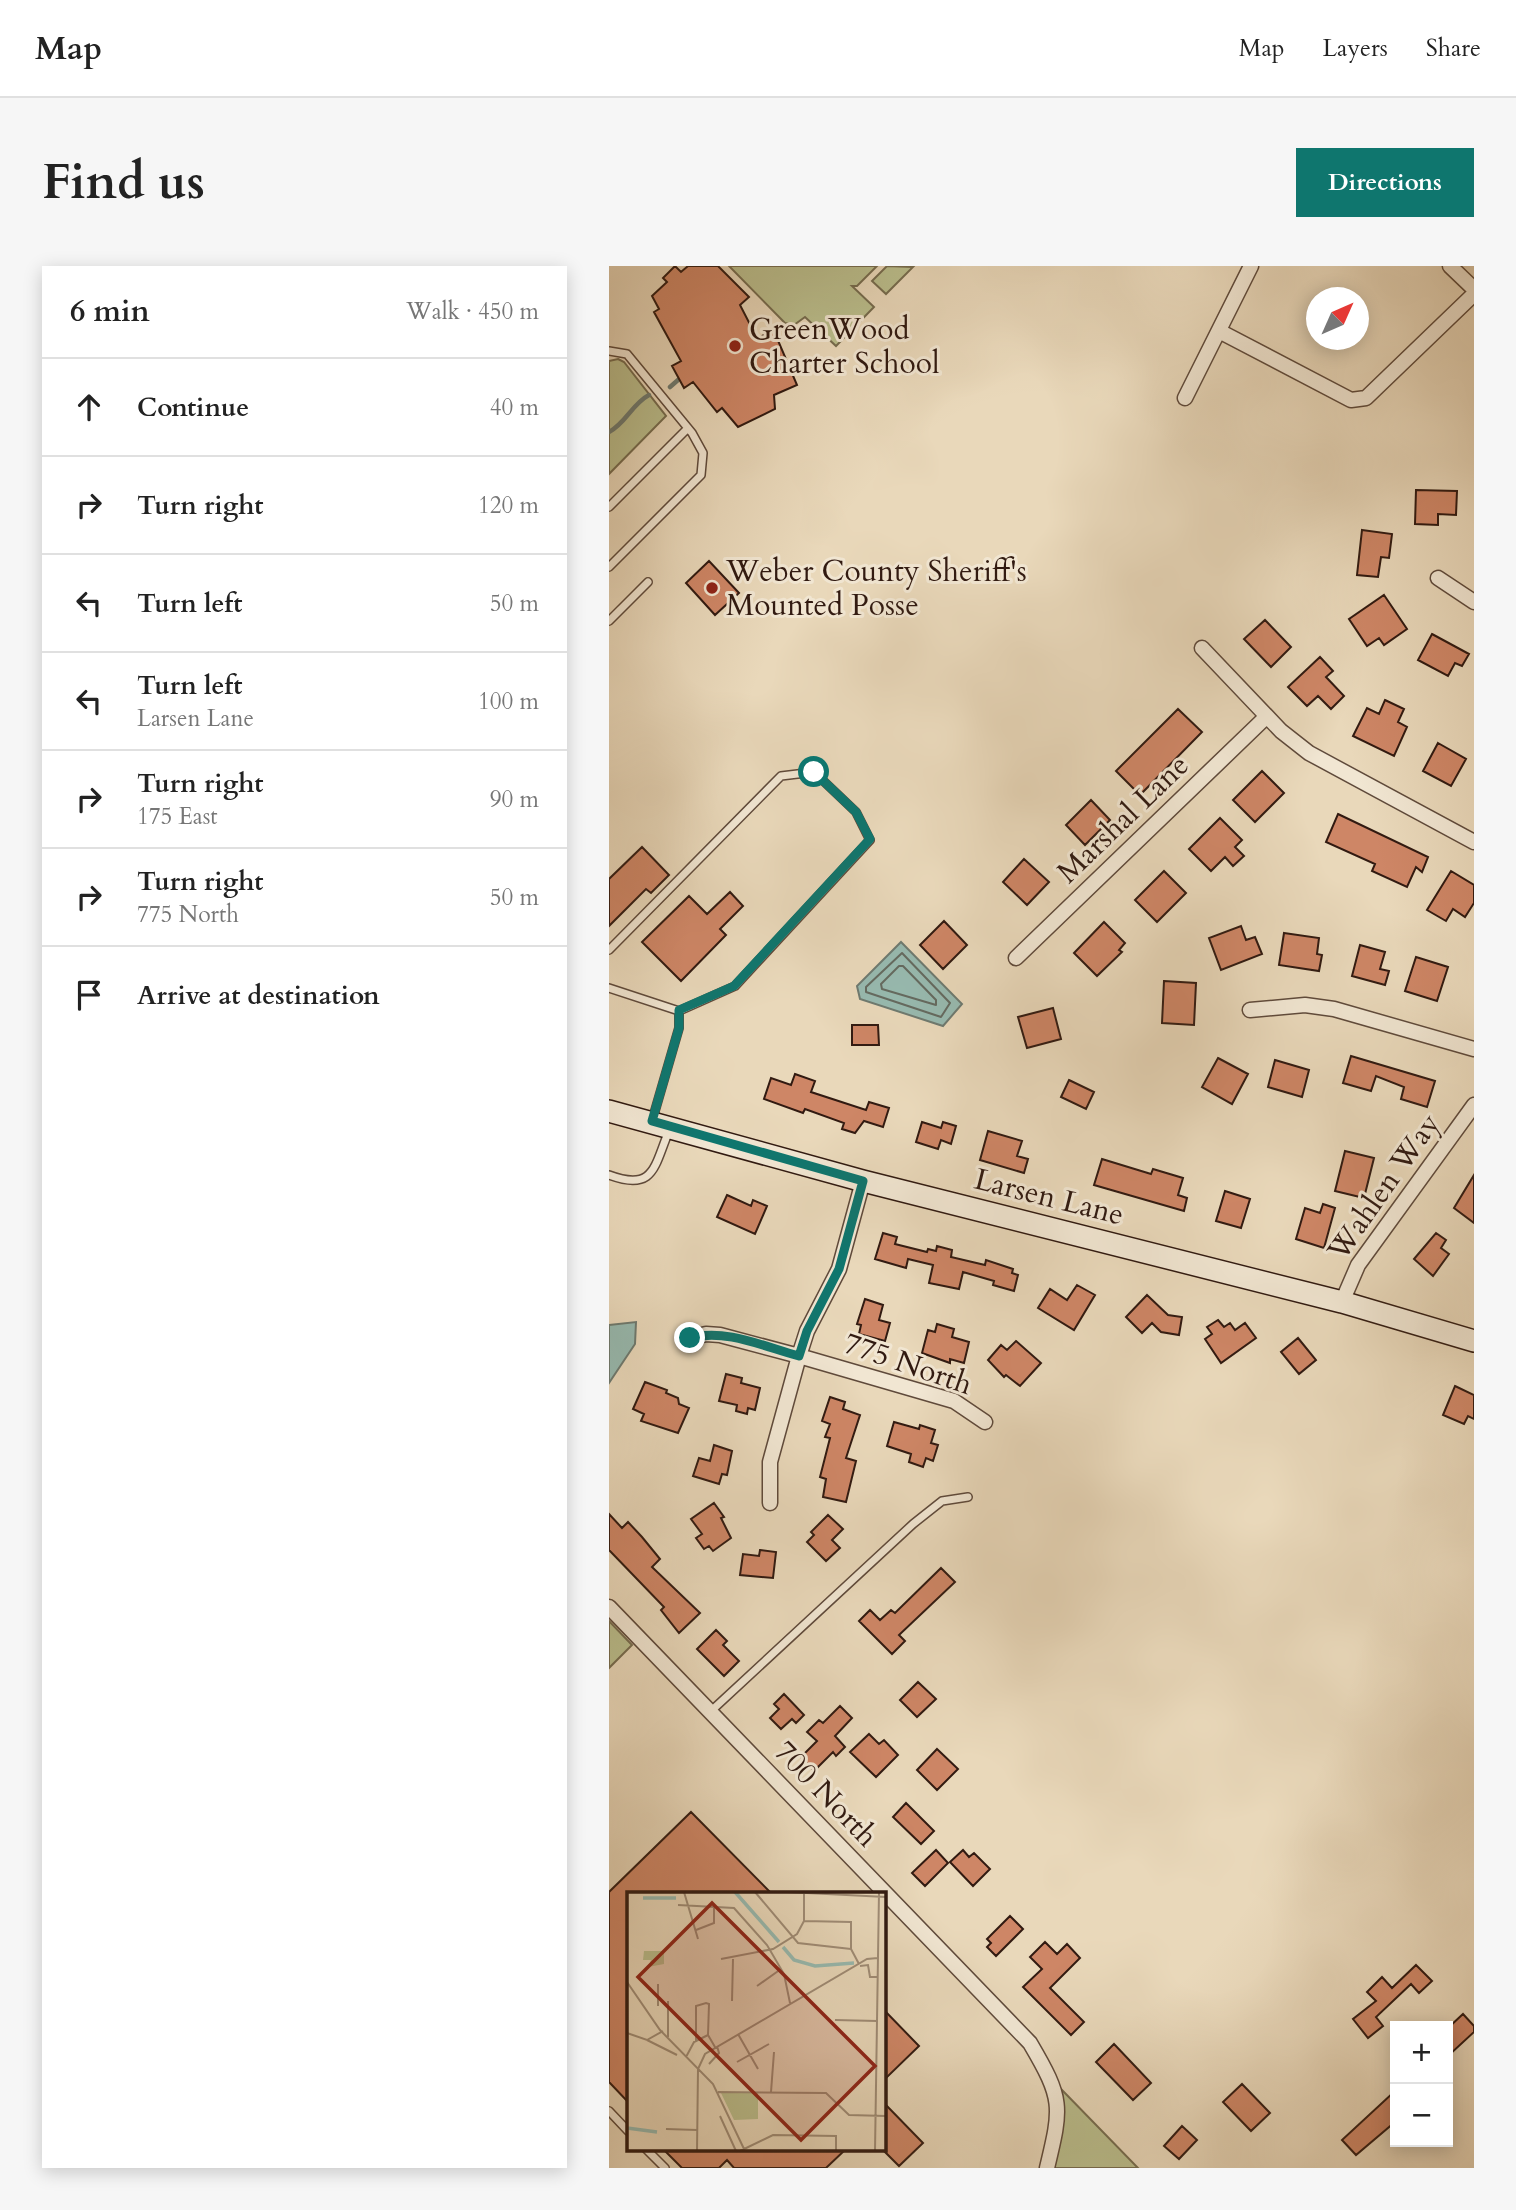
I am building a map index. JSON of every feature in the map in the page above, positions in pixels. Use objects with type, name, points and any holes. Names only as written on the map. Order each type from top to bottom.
[{"type":"main road","name":"Larsen Lane","points":[[609,1111],[863,1181],[1342,1303],[1474,1342]]},
{"type":"street","points":[[1185,398],[1251,266]]},
{"type":"street","points":[[1219,331],[1351,400],[1366,398],[1381,387],[1474,291],[1450,266]]},
{"type":"street","points":[[1439,578],[1474,602]]},
{"type":"street","points":[[1202,648],[1266,717],[1309,753],[1474,842]]},
{"type":"street","name":"Marshal Lane","points":[[1016,958],[1266,717]]},
{"type":"street","points":[[1250,1010],[1305,1005],[1334,1009],[1474,1049]]},
{"type":"street","name":"Wahlen Way","points":[[1342,1303],[1358,1265],[1474,1105]]},
{"type":"street","points":[[769,1503],[770,1462],[799,1356],[807,1331],[836,1277],[863,1181]]},
{"type":"street","name":"775 North","points":[[690,1338],[706,1334],[720,1335],[799,1356],[954,1401],[985,1422]]},
{"type":"street","name":"700 North","points":[[609,1607],[884,1892]]},
{"type":"street","name":"700 North","points":[[885,1893],[1030,2043],[1054,2084],[1059,2121],[1047,2168]]},
{"type":"lane","points":[[609,351],[627,354],[688,428],[703,453],[701,475],[609,567]]},
{"type":"lane","points":[[609,507],[688,428]]},
{"type":"lane","points":[[609,621],[648,582]]},
{"type":"lane","points":[[609,950],[781,776],[814,772],[856,812],[870,839],[734,986],[679,1010],[609,988]]},
{"type":"lane","points":[[609,1175],[635,1183],[645,1180],[655,1167],[679,1028],[679,1010]]},
{"type":"lane","points":[[710,1712],[913,1524],[942,1501],[968,1497]]},
{"type":"lane","points":[[609,2111],[627,2130]]},
{"type":"lane","points":[[647,2150],[665,2168]]},
{"type":"green space","points":[[729,266],[877,266],[857,286],[852,286],[874,307],[836,346],[805,317],[794,325],[785,323]]},
{"type":"green space","points":[[887,266],[913,267],[886,294],[872,281]]},
{"type":"green space","points":[[618,359],[624,362],[666,416],[609,474],[609,361]]},
{"type":"green space","points":[[609,1621],[632,1645],[609,1668]]},
{"type":"green space","points":[[1062,2090],[1138,2168],[1052,2168],[1064,2118]]},
{"type":"water","points":[[901,942],[962,1004],[943,1026],[860,999],[857,986]]},
{"type":"water","points":[[636,1322],[635,1344],[609,1383],[609,1325]]},
{"type":"building","name":"GreenWood Charter School","points":[[675,266],[681,272],[688,266],[718,266],[749,297],[740,305],[757,338],[774,331],[797,385],[774,395],[775,409],[738,427],[722,408],[717,412],[693,382],[684,388],[672,366],[681,361],[654,312],[659,309],[652,296],[667,282],[663,278]]},
{"type":"building","points":[[1416,490],[1457,491],[1456,515],[1438,514],[1438,525],[1415,524]]},
{"type":"building","points":[[1362,530],[1392,534],[1389,558],[1381,557],[1378,577],[1357,575]]},
{"type":"building","name":"Weber County Sheriff's Mounted Posse","points":[[709,561],[739,593],[715,615],[686,583]]},
{"type":"building","points":[[1384,595],[1407,629],[1384,645],[1379,638],[1367,646],[1349,619]]},
{"type":"building","points":[[1265,620],[1291,647],[1271,667],[1244,639]]},
{"type":"building","points":[[1432,634],[1469,654],[1462,666],[1455,663],[1448,676],[1418,660]]},
{"type":"building","points":[[1320,657],[1333,671],[1326,677],[1344,696],[1331,709],[1318,696],[1307,706],[1288,687]]},
{"type":"building","points":[[1385,700],[1404,709],[1398,722],[1407,727],[1394,756],[1353,736],[1367,708],[1379,714]]},
{"type":"building","points":[[1178,709],[1202,732],[1140,795],[1116,771]]},
{"type":"building","points":[[1438,743],[1466,759],[1451,786],[1423,771]]},
{"type":"building","points":[[1262,771],[1284,793],[1255,822],[1233,800]]},
{"type":"building","points":[[1091,800],[1110,820],[1085,845],[1066,825]]},
{"type":"building","points":[[1338,814],[1428,857],[1422,872],[1416,867],[1407,887],[1372,871],[1375,864],[1326,842]]},
{"type":"building","points":[[1220,818],[1242,840],[1235,847],[1244,856],[1233,866],[1225,857],[1211,871],[1189,849]]},
{"type":"building","points":[[642,847],[669,875],[651,893],[646,889],[609,926],[609,879]]},
{"type":"building","points":[[1024,859],[1049,882],[1027,905],[1003,882]]},
{"type":"building","points":[[1164,871],[1186,893],[1157,922],[1135,900]]},
{"type":"building","points":[[1451,871],[1474,885],[1474,903],[1465,917],[1453,909],[1446,921],[1427,910]]},
{"type":"building","points":[[730,892],[743,906],[720,929],[726,935],[681,981],[642,942],[689,896],[707,914]]},
{"type":"building","points":[[944,921],[967,945],[943,969],[920,945]]},
{"type":"building","points":[[1104,922],[1125,943],[1119,950],[1122,952],[1097,976],[1074,953]]},
{"type":"building","points":[[1241,926],[1246,940],[1255,937],[1262,954],[1221,970],[1209,938]]},
{"type":"building","points":[[1284,933],[1319,938],[1317,954],[1322,955],[1319,971],[1279,965]]},
{"type":"building","points":[[1360,945],[1385,952],[1380,969],[1389,971],[1385,985],[1352,976]]},
{"type":"building","points":[[1416,957],[1448,967],[1437,1001],[1405,991]]},
{"type":"building","points":[[1164,981],[1196,983],[1194,1025],[1162,1023]]},
{"type":"building","points":[[1053,1008],[1061,1039],[1027,1048],[1018,1017]]},
{"type":"building","points":[[852,1025],[878,1025],[879,1045],[852,1045]]},
{"type":"building","points":[[1351,1056],[1435,1081],[1427,1107],[1401,1099],[1404,1087],[1376,1076],[1371,1091],[1343,1083]]},
{"type":"building","points":[[1218,1058],[1248,1074],[1232,1104],[1202,1087]]},
{"type":"building","points":[[1275,1060],[1309,1070],[1302,1097],[1268,1087]]},
{"type":"building","points":[[795,1074],[815,1081],[811,1092],[866,1110],[869,1102],[889,1108],[883,1127],[864,1121],[855,1133],[842,1129],[844,1123],[805,1109],[803,1113],[764,1099],[771,1078],[791,1085]]},
{"type":"building","points":[[1069,1080],[1094,1092],[1086,1109],[1061,1097]]},
{"type":"building","points":[[922,1122],[941,1128],[943,1122],[956,1126],[951,1144],[941,1140],[938,1149],[916,1142]]},
{"type":"building","points":[[988,1131],[1022,1141],[1017,1156],[1028,1159],[1024,1173],[980,1160]]},
{"type":"building","points":[[1345,1151],[1374,1158],[1364,1198],[1335,1191]]},
{"type":"building","points":[[1102,1159],[1151,1174],[1153,1169],[1183,1178],[1178,1195],[1187,1198],[1184,1211],[1094,1185]]},
{"type":"building","points":[[1474,1175],[1474,1223],[1454,1208]]},
{"type":"building","points":[[1225,1191],[1250,1199],[1241,1228],[1216,1221]]},
{"type":"building","points":[[727,1195],[751,1206],[753,1200],[767,1206],[755,1234],[717,1217]]},
{"type":"building","points":[[1323,1204],[1335,1208],[1324,1248],[1296,1239],[1305,1208],[1320,1213]]},
{"type":"building","points":[[883,1233],[897,1237],[895,1244],[927,1252],[928,1249],[936,1251],[937,1246],[952,1250],[951,1257],[985,1265],[986,1260],[1013,1269],[1012,1273],[1018,1275],[1014,1291],[993,1285],[994,1281],[963,1272],[959,1289],[929,1283],[933,1265],[908,1259],[906,1268],[875,1259]]},
{"type":"building","points":[[1436,1233],[1446,1240],[1441,1248],[1449,1254],[1433,1276],[1414,1259]]},
{"type":"building","points":[[1077,1285],[1095,1295],[1074,1330],[1038,1308],[1050,1289],[1067,1300]]},
{"type":"building","points":[[1147,1295],[1168,1315],[1182,1317],[1179,1335],[1161,1332],[1152,1323],[1142,1333],[1126,1317]]},
{"type":"building","points":[[865,1299],[883,1305],[879,1320],[890,1323],[885,1341],[859,1334],[861,1325],[857,1324]]},
{"type":"building","points":[[1218,1320],[1224,1327],[1230,1323],[1235,1330],[1245,1323],[1256,1338],[1221,1363],[1205,1339],[1212,1334],[1207,1327]]},
{"type":"building","points":[[937,1324],[954,1329],[952,1337],[969,1342],[964,1363],[950,1359],[950,1363],[922,1353],[928,1330],[935,1332]]},
{"type":"building","points":[[1298,1338],[1316,1360],[1299,1374],[1281,1352]]},
{"type":"building","points":[[1016,1341],[1041,1363],[1020,1386],[1006,1375],[1004,1377],[988,1360],[1001,1345],[1007,1350]]},
{"type":"building","points":[[726,1374],[742,1378],[741,1383],[760,1388],[755,1410],[748,1408],[747,1414],[736,1411],[737,1405],[719,1401]]},
{"type":"building","points":[[645,1382],[667,1390],[666,1393],[678,1398],[679,1404],[689,1408],[678,1433],[641,1421],[644,1414],[633,1409]]},
{"type":"building","points":[[1455,1386],[1474,1395],[1474,1419],[1468,1416],[1464,1424],[1443,1415]]},
{"type":"building","points":[[830,1397],[845,1402],[843,1409],[860,1415],[846,1458],[856,1461],[846,1502],[823,1497],[826,1479],[820,1477],[830,1438],[825,1437],[830,1424],[822,1421]]},
{"type":"building","points":[[894,1422],[935,1430],[931,1443],[938,1445],[933,1461],[926,1458],[923,1467],[909,1462],[911,1454],[887,1446]]},
{"type":"building","points":[[714,1445],[732,1451],[727,1475],[722,1474],[719,1484],[693,1476],[699,1458],[710,1461]]},
{"type":"building","points":[[714,1503],[724,1517],[721,1518],[731,1538],[713,1551],[709,1546],[704,1549],[696,1538],[702,1534],[691,1519]]},
{"type":"building","points":[[609,1514],[622,1528],[628,1522],[642,1537],[660,1559],[652,1567],[700,1613],[679,1633],[661,1610],[664,1607],[609,1550]]},
{"type":"building","points":[[828,1515],[843,1529],[832,1540],[840,1548],[826,1561],[807,1542],[814,1535],[811,1532]]},
{"type":"building","points":[[760,1550],[776,1552],[773,1578],[740,1575],[743,1554],[759,1556]]},
{"type":"building","points":[[941,1568],[955,1582],[899,1635],[905,1641],[892,1654],[859,1621],[870,1610],[880,1620],[891,1610],[895,1613]]},
{"type":"building","points":[[716,1630],[727,1641],[723,1645],[739,1661],[724,1676],[697,1649]]},
{"type":"building","points":[[918,1682],[936,1699],[917,1717],[900,1700]]},
{"type":"building","points":[[784,1694],[804,1715],[796,1723],[792,1719],[781,1729],[770,1718],[779,1709],[774,1704]]},
{"type":"building","points":[[840,1706],[852,1718],[835,1736],[845,1747],[836,1756],[833,1752],[814,1771],[801,1757],[817,1741],[807,1732],[819,1720],[823,1723]]},
{"type":"building","points":[[869,1734],[879,1744],[884,1740],[898,1755],[876,1777],[850,1752]]},
{"type":"building","points":[[937,1749],[958,1769],[937,1790],[917,1770]]},
{"type":"building","points":[[906,1803],[934,1831],[921,1844],[893,1817]]},
{"type":"building","points":[[691,1812],[770,1892],[627,1892],[627,2101],[609,2082],[609,1892]]},
{"type":"building","points":[[936,1850],[948,1863],[925,1886],[912,1873]]},
{"type":"building","points":[[963,1850],[969,1857],[974,1853],[990,1869],[973,1886],[950,1862]]},
{"type":"building","points":[[1010,1916],[1023,1929],[996,1956],[987,1947],[991,1943],[987,1939]]},
{"type":"building","points":[[1045,1942],[1057,1954],[1067,1944],[1080,1958],[1050,1988],[1084,2022],[1071,2035],[1023,1987],[1042,1969],[1030,1957]]},
{"type":"building","points":[[1416,1965],[1432,1981],[1419,1993],[1411,1984],[1376,2017],[1383,2026],[1368,2038],[1353,2019],[1376,2001],[1367,1992],[1382,1977],[1392,1988]]},
{"type":"building","points":[[885,2011],[919,2046],[885,2079]]},
{"type":"building","points":[[1463,2014],[1474,2026],[1474,2032],[1453,2051],[1453,2023]]},
{"type":"building","points":[[1114,2044],[1151,2083],[1133,2100],[1096,2062]]},
{"type":"building","points":[[1242,2084],[1270,2113],[1251,2131],[1223,2102]]},
{"type":"building","points":[[1390,2096],[1390,2126],[1356,2155],[1342,2140]]},
{"type":"building","points":[[885,2104],[923,2143],[899,2166],[884,2151]]},
{"type":"building","points":[[1182,2126],[1197,2140],[1179,2159],[1164,2146]]},
{"type":"building","points":[[664,2150],[845,2150],[826,2168],[734,2168],[727,2160],[719,2168],[682,2168]]},
{"type":"waterway","points":[[670,387],[678,380]]},
{"type":"waterway","points":[[609,432],[649,395]]},
{"type":"place","name":"GreenWood Charter School","points":[[735,346]]},
{"type":"place","name":"Weber County Sheriff's Mounted Posse","points":[[712,588]]},
{"type":"route","points":[[690,1338],[706,1334],[720,1335],[799,1356],[807,1331],[839,1269],[863,1181],[652,1121],[679,1028],[679,1010],[734,986],[870,839],[856,812],[814,772]]}]
